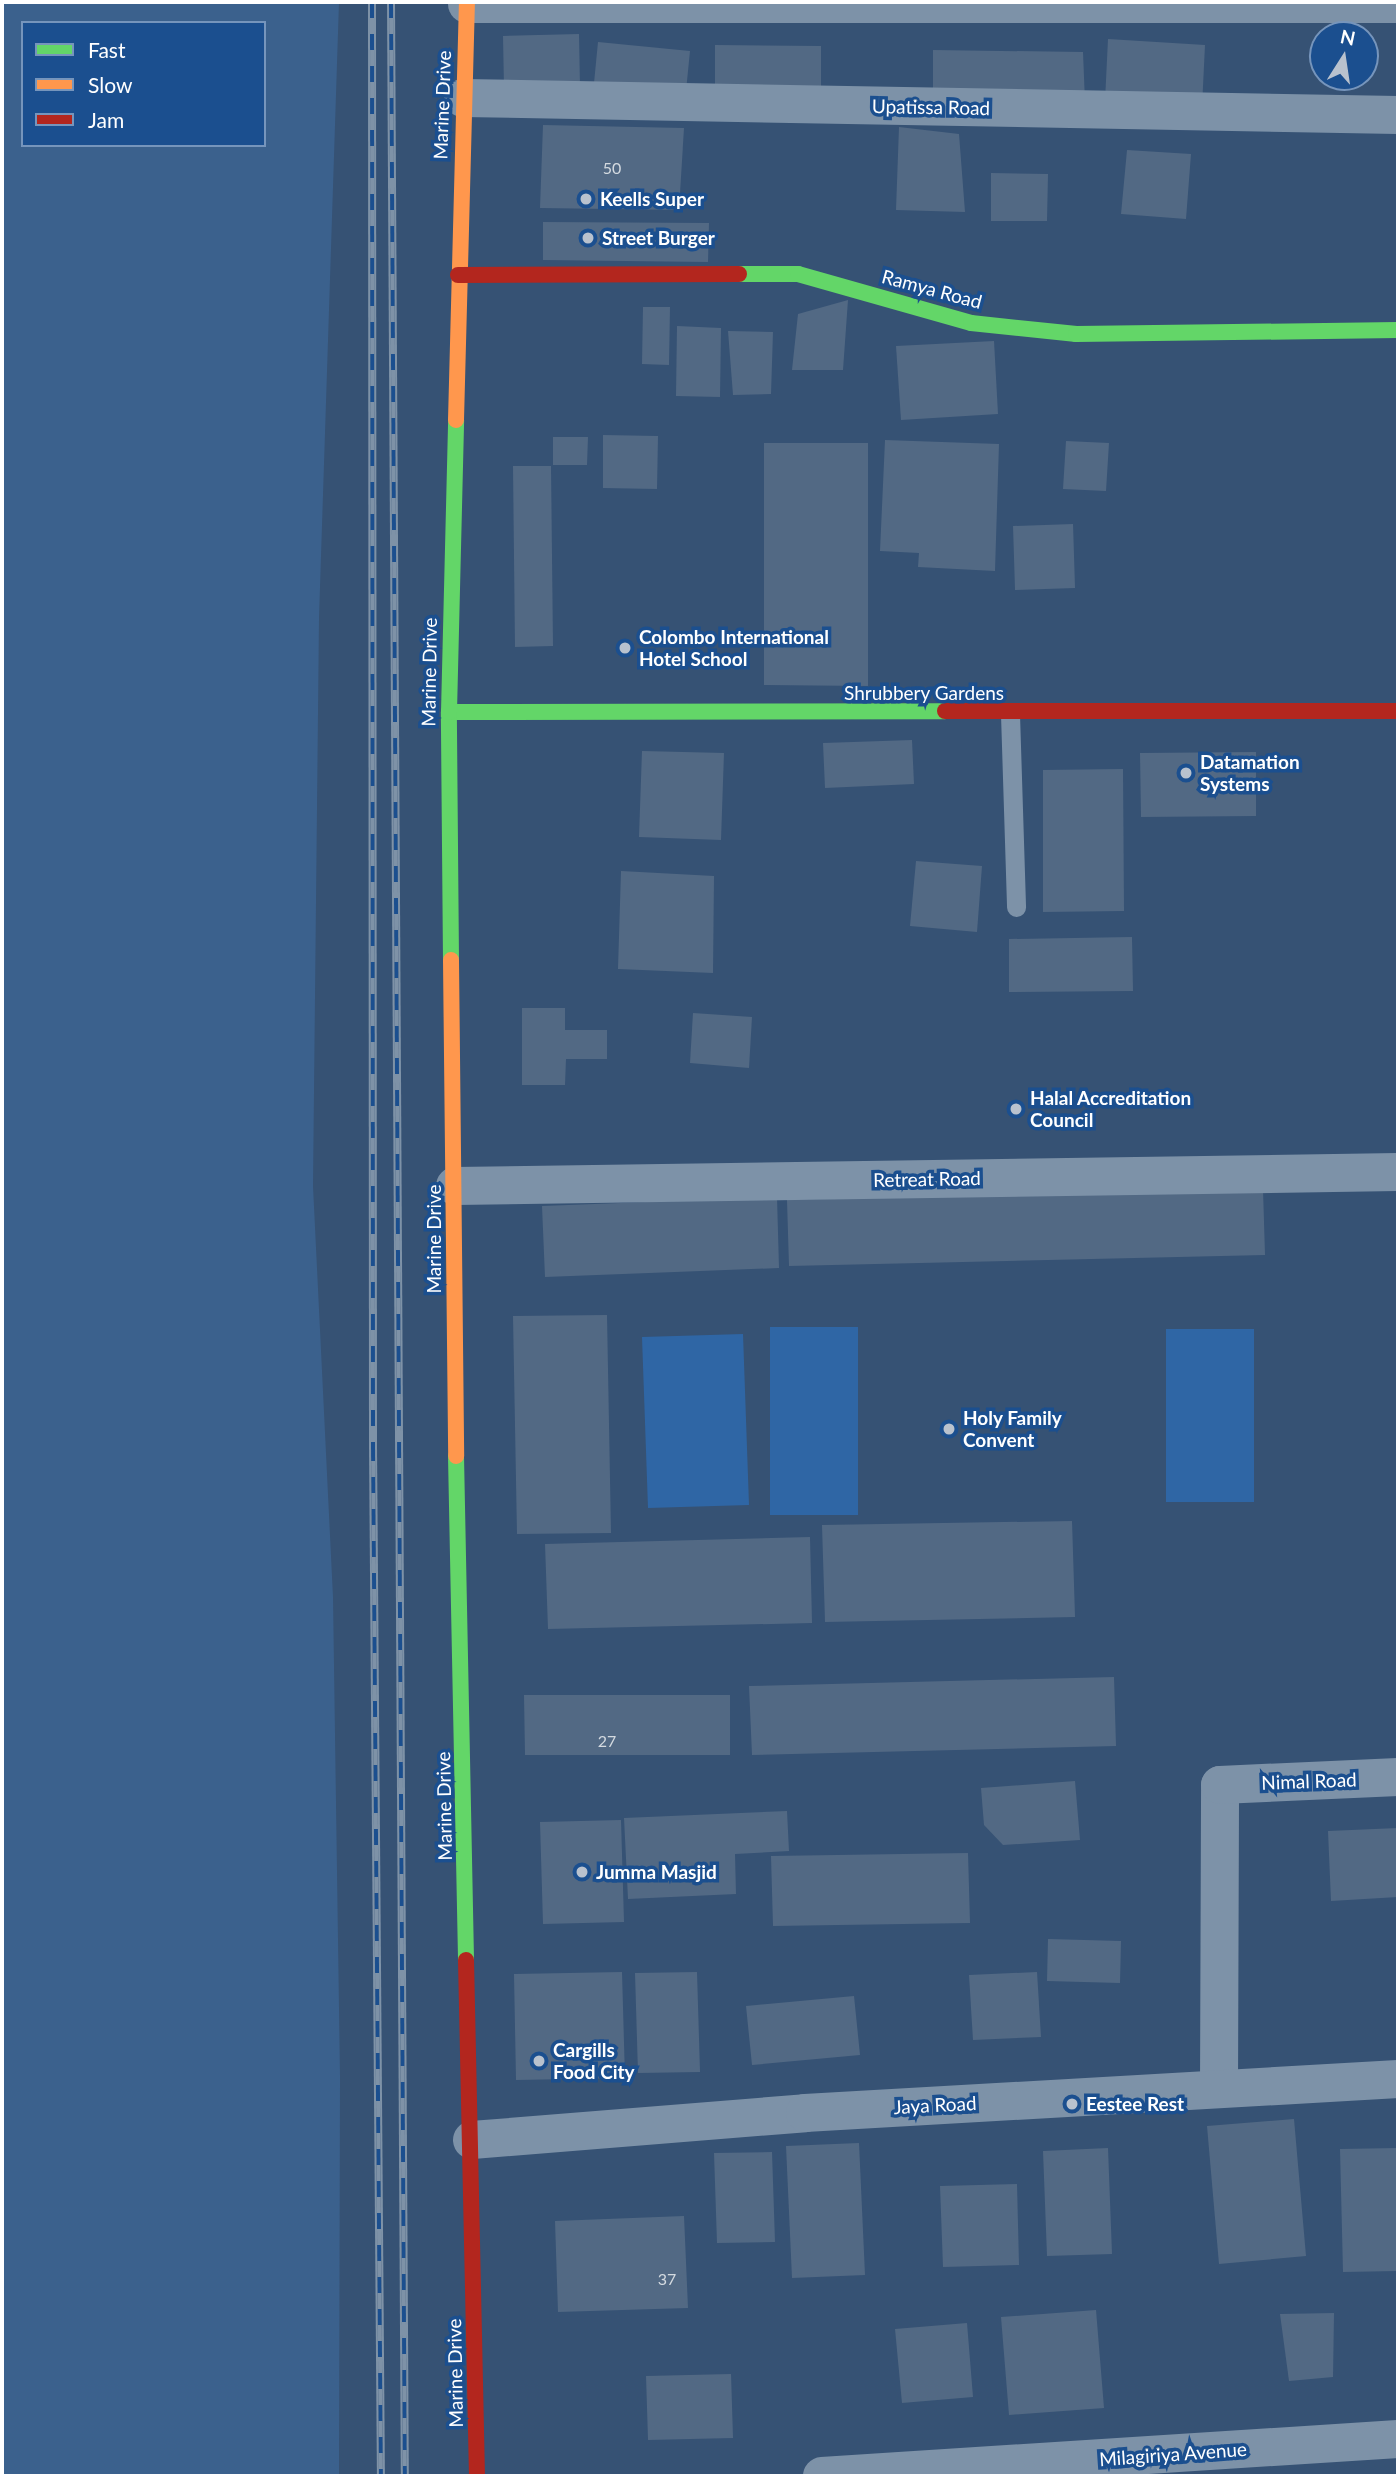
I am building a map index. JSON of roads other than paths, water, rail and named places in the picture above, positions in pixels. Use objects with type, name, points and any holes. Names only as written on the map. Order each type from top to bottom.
[{"type":"main road","name":"Marine Drive","points":[[467,3],[449,712],[455,1186],[454,1374],[477,2476]]},
{"type":"main road","name":"Ramya Road","points":[[458,275],[798,274],[971,323],[1076,334],[1398,330]]},
{"type":"main road","name":"Shrubbery Gardens","points":[[449,712],[1010,714],[1398,711]]},
{"type":"street","points":[[467,3],[1398,4]]},
{"type":"street","name":"Upatissa Road","points":[[463,98],[1398,115]]},
{"type":"street","name":"Retreat Road","points":[[455,1186],[1398,1172]]},
{"type":"street","name":"Nimal Road","points":[[1219,2090],[1220,1785],[1398,1777]]},
{"type":"street","name":"Jaya Road","points":[[472,2140],[805,2113],[1398,2079]]},
{"type":"street","name":"Milagiriya Avenue","points":[[822,2476],[1398,2439]]},
{"type":"lane","points":[[1010,714],[1016,907]]},
{"type":"railway","points":[[372,2],[373,1445],[381,2476]]},
{"type":"railway","points":[[391,2],[405,2476]]},
{"type":"place","name":"Keells Super","points":[[586,199]]},
{"type":"place","name":"Street Burger","points":[[588,238]]},
{"type":"place","name":"Colombo International Hotel School","points":[[625,648]]},
{"type":"place","name":"Datamation Systems","points":[[1186,773]]},
{"type":"place","name":"Halal Accreditation Council","points":[[1016,1109]]},
{"type":"place","name":"Holy Family Convent","points":[[949,1429]]},
{"type":"place","name":"Jumma Masjid","points":[[582,1872]]},
{"type":"place","name":"Cargills Food City","points":[[539,2061]]},
{"type":"place","name":"Eestee Rest","points":[[1072,2104]]}]
